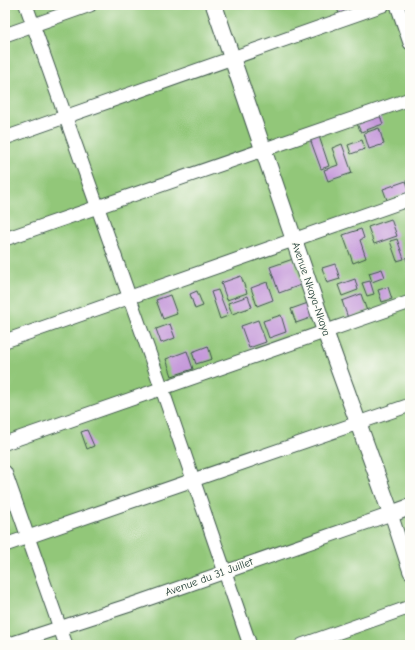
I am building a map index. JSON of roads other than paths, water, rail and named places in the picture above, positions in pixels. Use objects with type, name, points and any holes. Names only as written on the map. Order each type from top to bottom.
[{"type":"street","points":[[26,5],[130,296],[250,645]]},
{"type":"street","points":[[5,35],[90,5]]},
{"type":"street","name":"Avenue Nkaya-Nkaya","points":[[214,5],[325,331],[360,422],[410,572]]},
{"type":"street","points":[[5,138],[383,5]]},
{"type":"street","points":[[397,5],[410,44]]},
{"type":"street","points":[[5,239],[410,99]]},
{"type":"street","points":[[5,341],[410,199]]},
{"type":"street","points":[[5,443],[410,302]]},
{"type":"street","points":[[5,545],[410,405]]},
{"type":"street","points":[[5,472],[66,645]]},
{"type":"street","name":"Avenue du 31 Juillet","points":[[7,645],[136,603],[410,508]]},
{"type":"street","points":[[302,645],[334,640],[410,607]]}]
